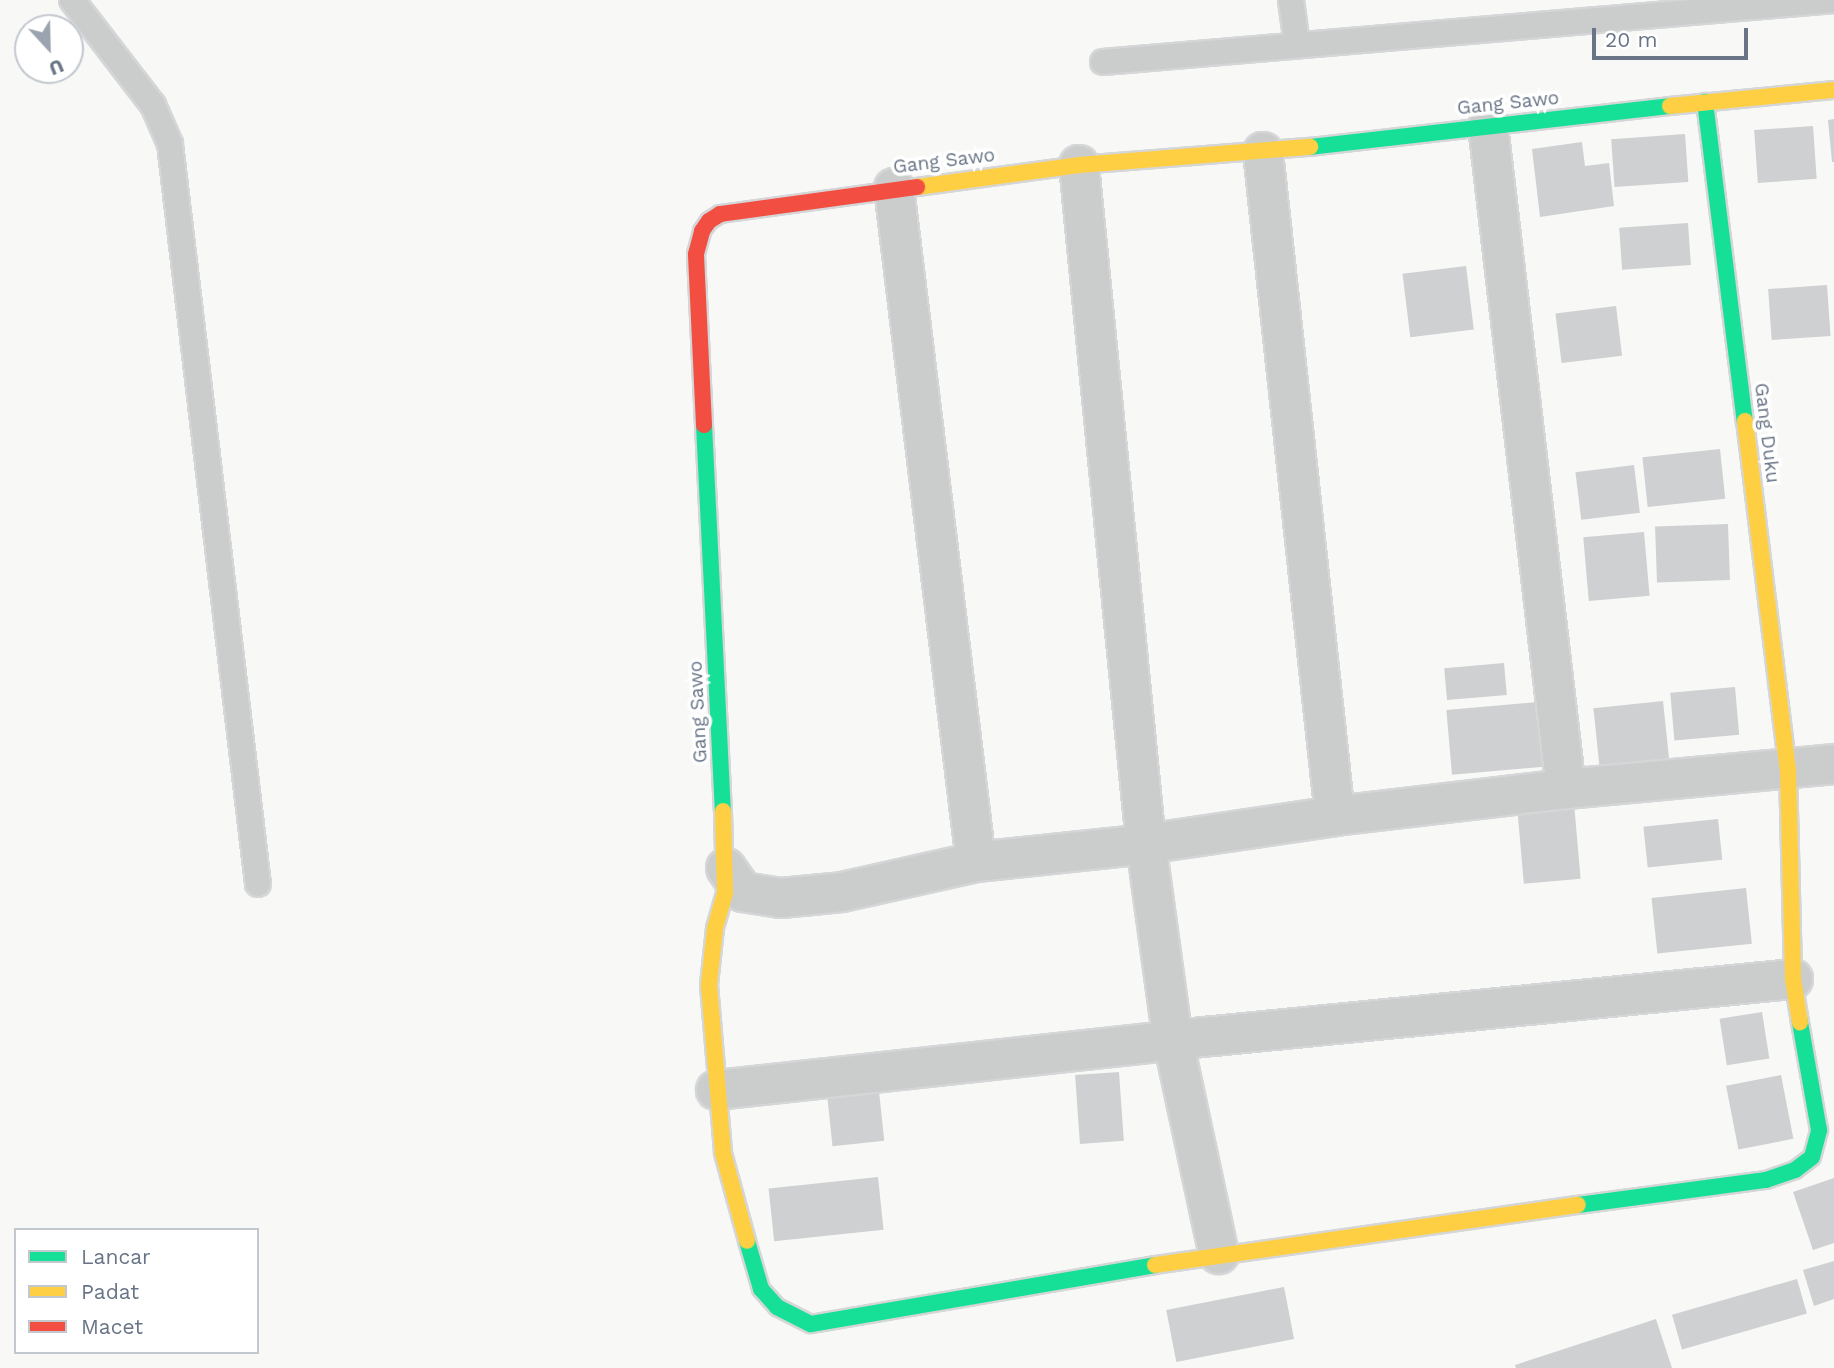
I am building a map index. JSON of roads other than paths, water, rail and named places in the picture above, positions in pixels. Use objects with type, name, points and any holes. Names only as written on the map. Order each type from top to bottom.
[{"type":"street","name":"Gang Sawo","points":[[1219,1254],[811,1324],[778,1307],[761,1289],[723,1153],[709,985],[715,928],[725,893],[726,868],[698,244],[709,221],[720,214],[894,188],[1079,165],[1263,152],[1834,90]]},
{"type":"street","name":"Gang Duku","points":[[1219,1254],[1766,1180],[1795,1170],[1812,1157],[1819,1130],[1793,979],[1788,769],[1705,102]]},
{"type":"street","points":[[1488,126],[1566,789]]},
{"type":"street","points":[[1263,152],[1335,816]]},
{"type":"street","points":[[1079,165],[1146,844],[1173,1040],[1219,1254]]},
{"type":"street","points":[[894,188],[976,862]]},
{"type":"street","points":[[726,868],[743,892],[781,898],[842,892],[976,862],[1146,844],[1335,816],[1566,789],[1834,764]]},
{"type":"street","points":[[716,1090],[1173,1040],[1793,979]]},
{"type":"lane","points":[[72,0],[152,105],[170,144],[258,884]]},
{"type":"lane","points":[[1291,0],[1297,45]]},
{"type":"lane","points":[[1103,62],[1834,0]]}]
